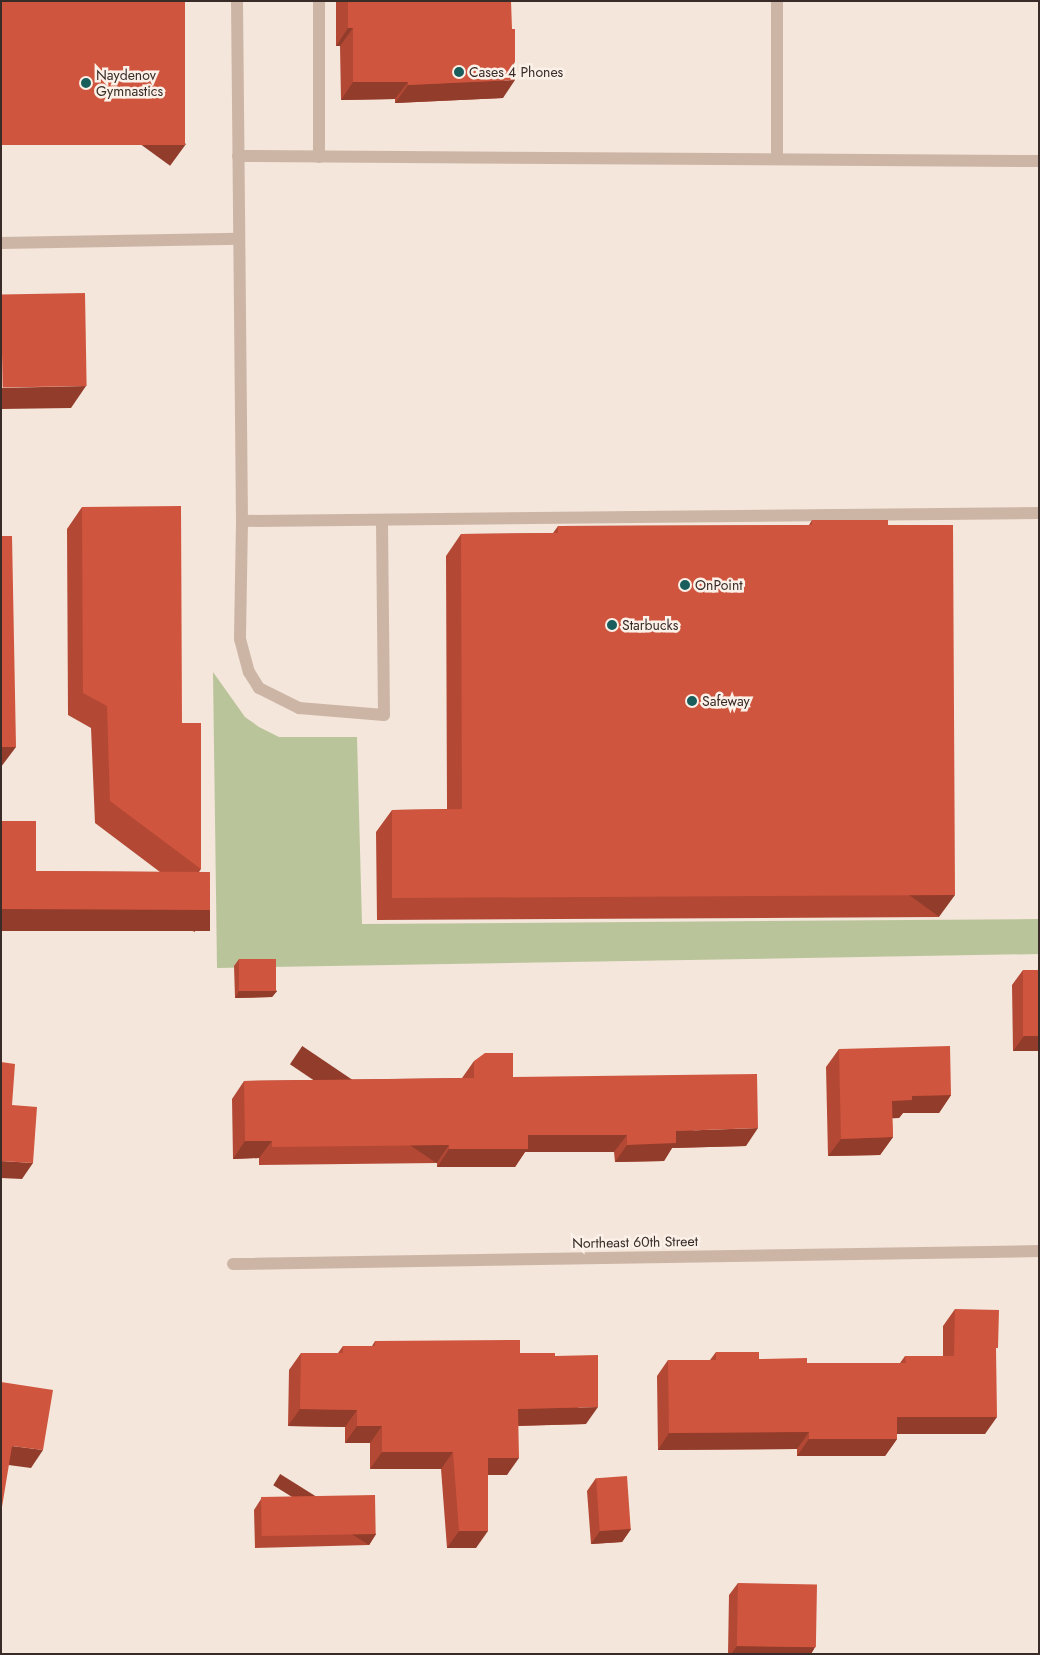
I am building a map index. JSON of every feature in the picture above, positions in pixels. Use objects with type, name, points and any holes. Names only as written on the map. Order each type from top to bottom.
[{"type":"street","points":[[237,1],[242,521],[240,639],[249,672],[258,688],[299,708],[384,715],[382,520]]},
{"type":"street","points":[[319,1],[319,156]]},
{"type":"street","points":[[777,1],[777,158]]},
{"type":"street","points":[[238,156],[1039,161]]},
{"type":"street","points":[[1,242],[239,239]]},
{"type":"street","points":[[242,521],[1039,514]]},
{"type":"street","name":"Northeast 60th Street","points":[[232,1264],[1039,1251]]},
{"type":"green space","points":[[213,672],[245,717],[259,727],[279,737],[357,737],[362,924],[1039,919],[1039,954],[217,968]]},
{"type":"building","name":"Naydenov Gymnastics","points":[[1,1],[185,1],[185,145],[1,145]]},
{"type":"building","points":[[348,1],[511,1],[512,29],[515,29],[515,80],[408,85],[408,82],[353,82],[353,28],[348,28]]},
{"type":"building","points":[[85,293],[87,386],[3,387],[1,294]]},
{"type":"building","points":[[181,506],[182,723],[201,723],[201,869],[110,801],[107,706],[83,693],[82,507]]},
{"type":"building","name":"Safeway","points":[[812,520],[888,520],[888,525],[953,525],[955,895],[392,898],[392,810],[462,809],[461,534],[558,533],[558,526],[812,525]]},
{"type":"building","points":[[1,536],[12,536],[16,747],[1,747]]},
{"type":"building","points":[[1,821],[36,821],[36,871],[210,872],[210,910],[1,909]]},
{"type":"building","points":[[239,959],[276,959],[276,991],[239,991]]},
{"type":"building","points":[[1023,970],[1039,970],[1039,1036],[1023,1036]]},
{"type":"building","points":[[950,1046],[951,1095],[912,1096],[912,1100],[892,1101],[893,1137],[841,1139],[839,1049]]},
{"type":"building","points":[[485,1053],[513,1053],[513,1077],[757,1074],[758,1128],[676,1131],[676,1143],[627,1145],[627,1135],[528,1135],[528,1149],[449,1149],[449,1145],[272,1147],[272,1141],[245,1141],[244,1081],[474,1078],[474,1061]]},
{"type":"building","points":[[1,1062],[15,1064],[12,1105],[37,1107],[33,1163],[1,1161]]},
{"type":"building","points":[[955,1309],[999,1310],[998,1348],[996,1348],[997,1417],[897,1417],[897,1439],[809,1439],[809,1432],[669,1433],[668,1360],[716,1360],[716,1352],[759,1352],[759,1359],[807,1358],[807,1363],[906,1363],[905,1356],[954,1356]]},
{"type":"building","points":[[520,1340],[520,1353],[555,1353],[555,1356],[598,1355],[598,1407],[518,1409],[519,1458],[488,1458],[488,1531],[459,1531],[453,1452],[382,1452],[382,1426],[357,1426],[357,1410],[300,1409],[301,1353],[343,1353],[343,1346],[375,1346],[375,1341]]},
{"type":"building","points":[[1,1382],[53,1390],[43,1450],[12,1446],[1,1513]]},
{"type":"building","points":[[627,1476],[631,1529],[600,1531],[596,1478]]},
{"type":"building","points":[[375,1495],[376,1534],[262,1536],[261,1497]]},
{"type":"building","points":[[738,1583],[817,1584],[816,1647],[737,1646]]},
{"type":"place","name":"Cases 4 Phones","points":[[459,72]]},
{"type":"place","name":"Naydenov Gymnastics","points":[[86,83]]},
{"type":"place","name":"OnPoint","points":[[685,585]]},
{"type":"place","name":"Starbucks","points":[[612,625]]},
{"type":"place","name":"Safeway","points":[[692,701]]}]
